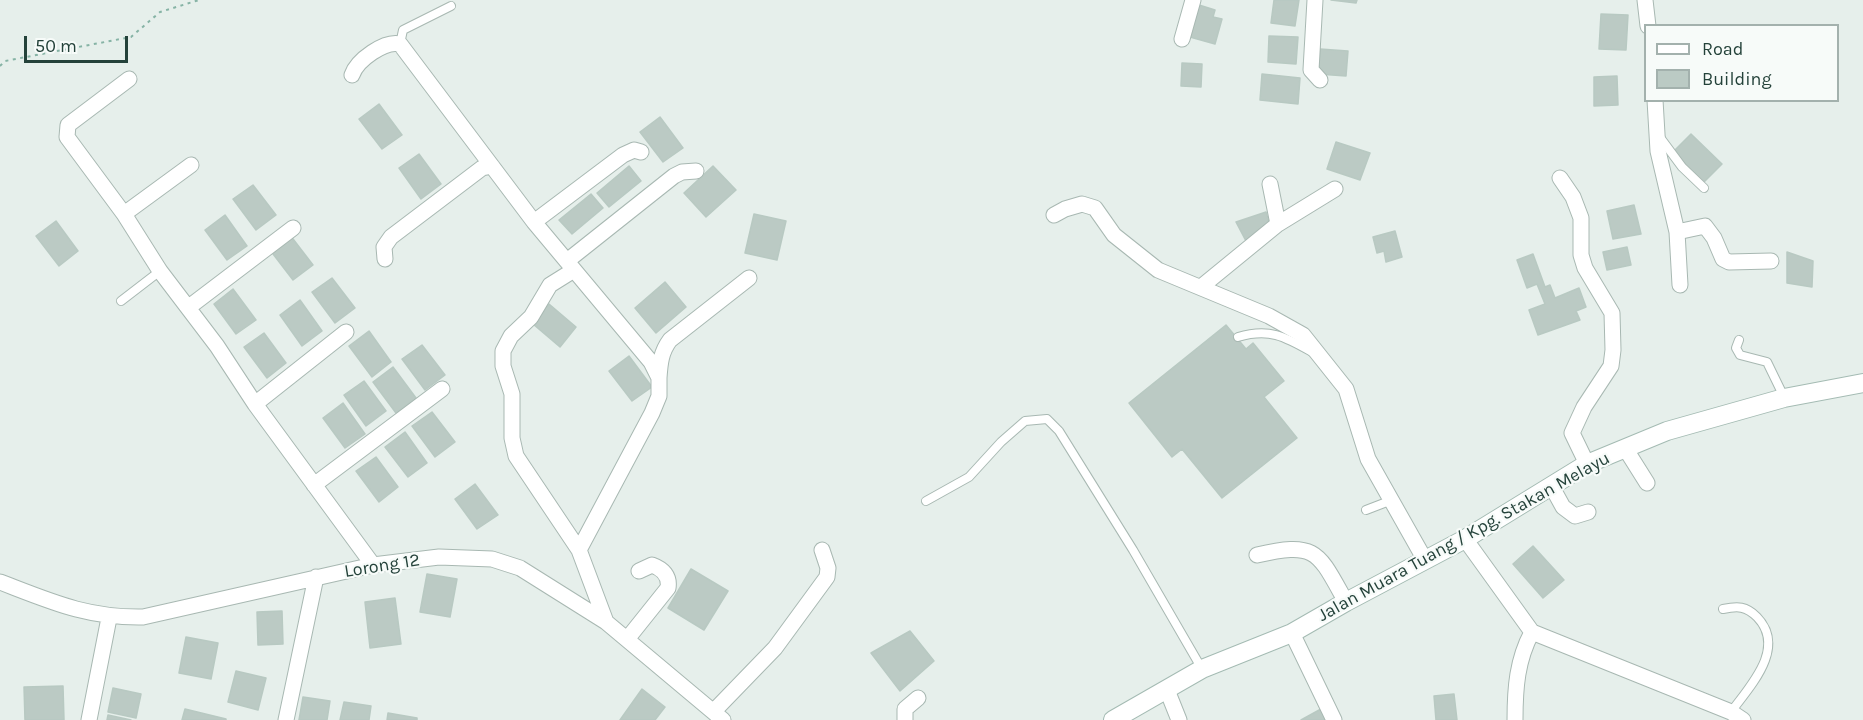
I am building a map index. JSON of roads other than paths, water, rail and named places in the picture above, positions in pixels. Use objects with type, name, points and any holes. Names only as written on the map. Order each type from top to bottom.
[{"type":"main road","name":"Jalan Muara Tuang / Kpg. Stakan Melayu","points":[[1113,720],[1202,669],[1292,633],[1465,539],[1587,464],[1667,431],[1784,398],[1863,383]]},
{"type":"street","points":[[1182,39],[1193,0]]},
{"type":"street","points":[[1315,0],[1311,70],[1320,80]]},
{"type":"street","points":[[1645,0],[1648,24]]},
{"type":"street","points":[[352,75],[360,63],[387,44],[393,42],[400,44],[534,222],[637,344],[659,378]]},
{"type":"street","points":[[129,80],[68,125],[66,132],[69,140],[124,214],[160,271],[189,307],[255,404],[373,565]]},
{"type":"street","points":[[1655,102],[1658,151],[1677,232],[1680,285]]},
{"type":"street","points":[[534,222],[623,155],[634,150],[641,152]]},
{"type":"street","points":[[124,214],[191,165]]},
{"type":"street","points":[[385,260],[384,247],[391,237],[482,168],[492,166]]},
{"type":"street","points":[[606,622],[579,550],[516,456],[512,438],[512,394],[503,366],[503,351],[511,336],[531,317],[550,285],[570,266],[674,176],[682,172],[696,171]]},
{"type":"street","points":[[1560,178],[1573,197],[1581,218],[1581,255],[1585,268],[1612,313],[1611,366],[1584,407],[1572,433],[1587,464]]},
{"type":"street","points":[[1270,184],[1278,224]]},
{"type":"street","points":[[1201,287],[1278,224],[1335,189]]},
{"type":"street","points":[[1054,215],[1082,204],[1095,208],[1114,235],[1158,270],[1269,316],[1303,335],[1326,360],[1346,389],[1368,459],[1425,560]]},
{"type":"street","points":[[1677,232],[1705,226],[1714,238],[1723,259],[1729,262],[1771,261]]},
{"type":"street","points":[[189,307],[293,228]]},
{"type":"street","points":[[579,550],[652,413],[659,396],[662,356],[670,340],[749,278]]},
{"type":"street","points":[[255,404],[346,332]]},
{"type":"street","points":[[314,485],[442,389]]},
{"type":"street","points":[[1625,448],[1647,483]]},
{"type":"street","points":[[1552,487],[1568,513],[1575,516],[1588,512]]},
{"type":"street","points":[[1465,539],[1532,632],[1737,716]]},
{"type":"street","points":[[1257,555],[1288,549],[1313,552],[1323,560],[1346,602]]},
{"type":"street","points":[[718,716],[775,648],[827,578],[828,568],[822,550]]},
{"type":"street","name":"Lorong 12","points":[[0,582],[74,610],[109,618],[143,617],[373,565],[439,557],[492,559],[520,568],[606,622],[628,638],[718,716]]},
{"type":"street","points":[[628,638],[668,588],[667,578],[659,567],[652,565],[639,572]]},
{"type":"street","points":[[286,720],[316,577]]},
{"type":"street","points":[[89,720],[109,618]]},
{"type":"street","points":[[1515,720],[1517,675],[1523,649],[1532,632]]},
{"type":"street","points":[[1292,633],[1334,720]]},
{"type":"street","points":[[1167,690],[1179,720]]},
{"type":"street","points":[[905,720],[905,709],[918,698]]},
{"type":"lane","points":[[400,44],[403,30],[451,6]]},
{"type":"lane","points":[[1658,135],[1682,167],[1704,188]]},
{"type":"lane","points":[[121,301],[160,271]]},
{"type":"lane","points":[[1238,337],[1258,331],[1276,335],[1326,360]]},
{"type":"lane","points":[[1739,340],[1736,348],[1740,355],[1767,362],[1784,398]]},
{"type":"lane","points":[[926,501],[969,477],[1001,442],[1025,421],[1047,419],[1059,431],[1133,550],[1202,669]]},
{"type":"lane","points":[[1366,510],[1392,500]]},
{"type":"lane","points":[[1723,609],[1737,606],[1746,608],[1759,619],[1768,637],[1761,672],[1737,716]]}]
